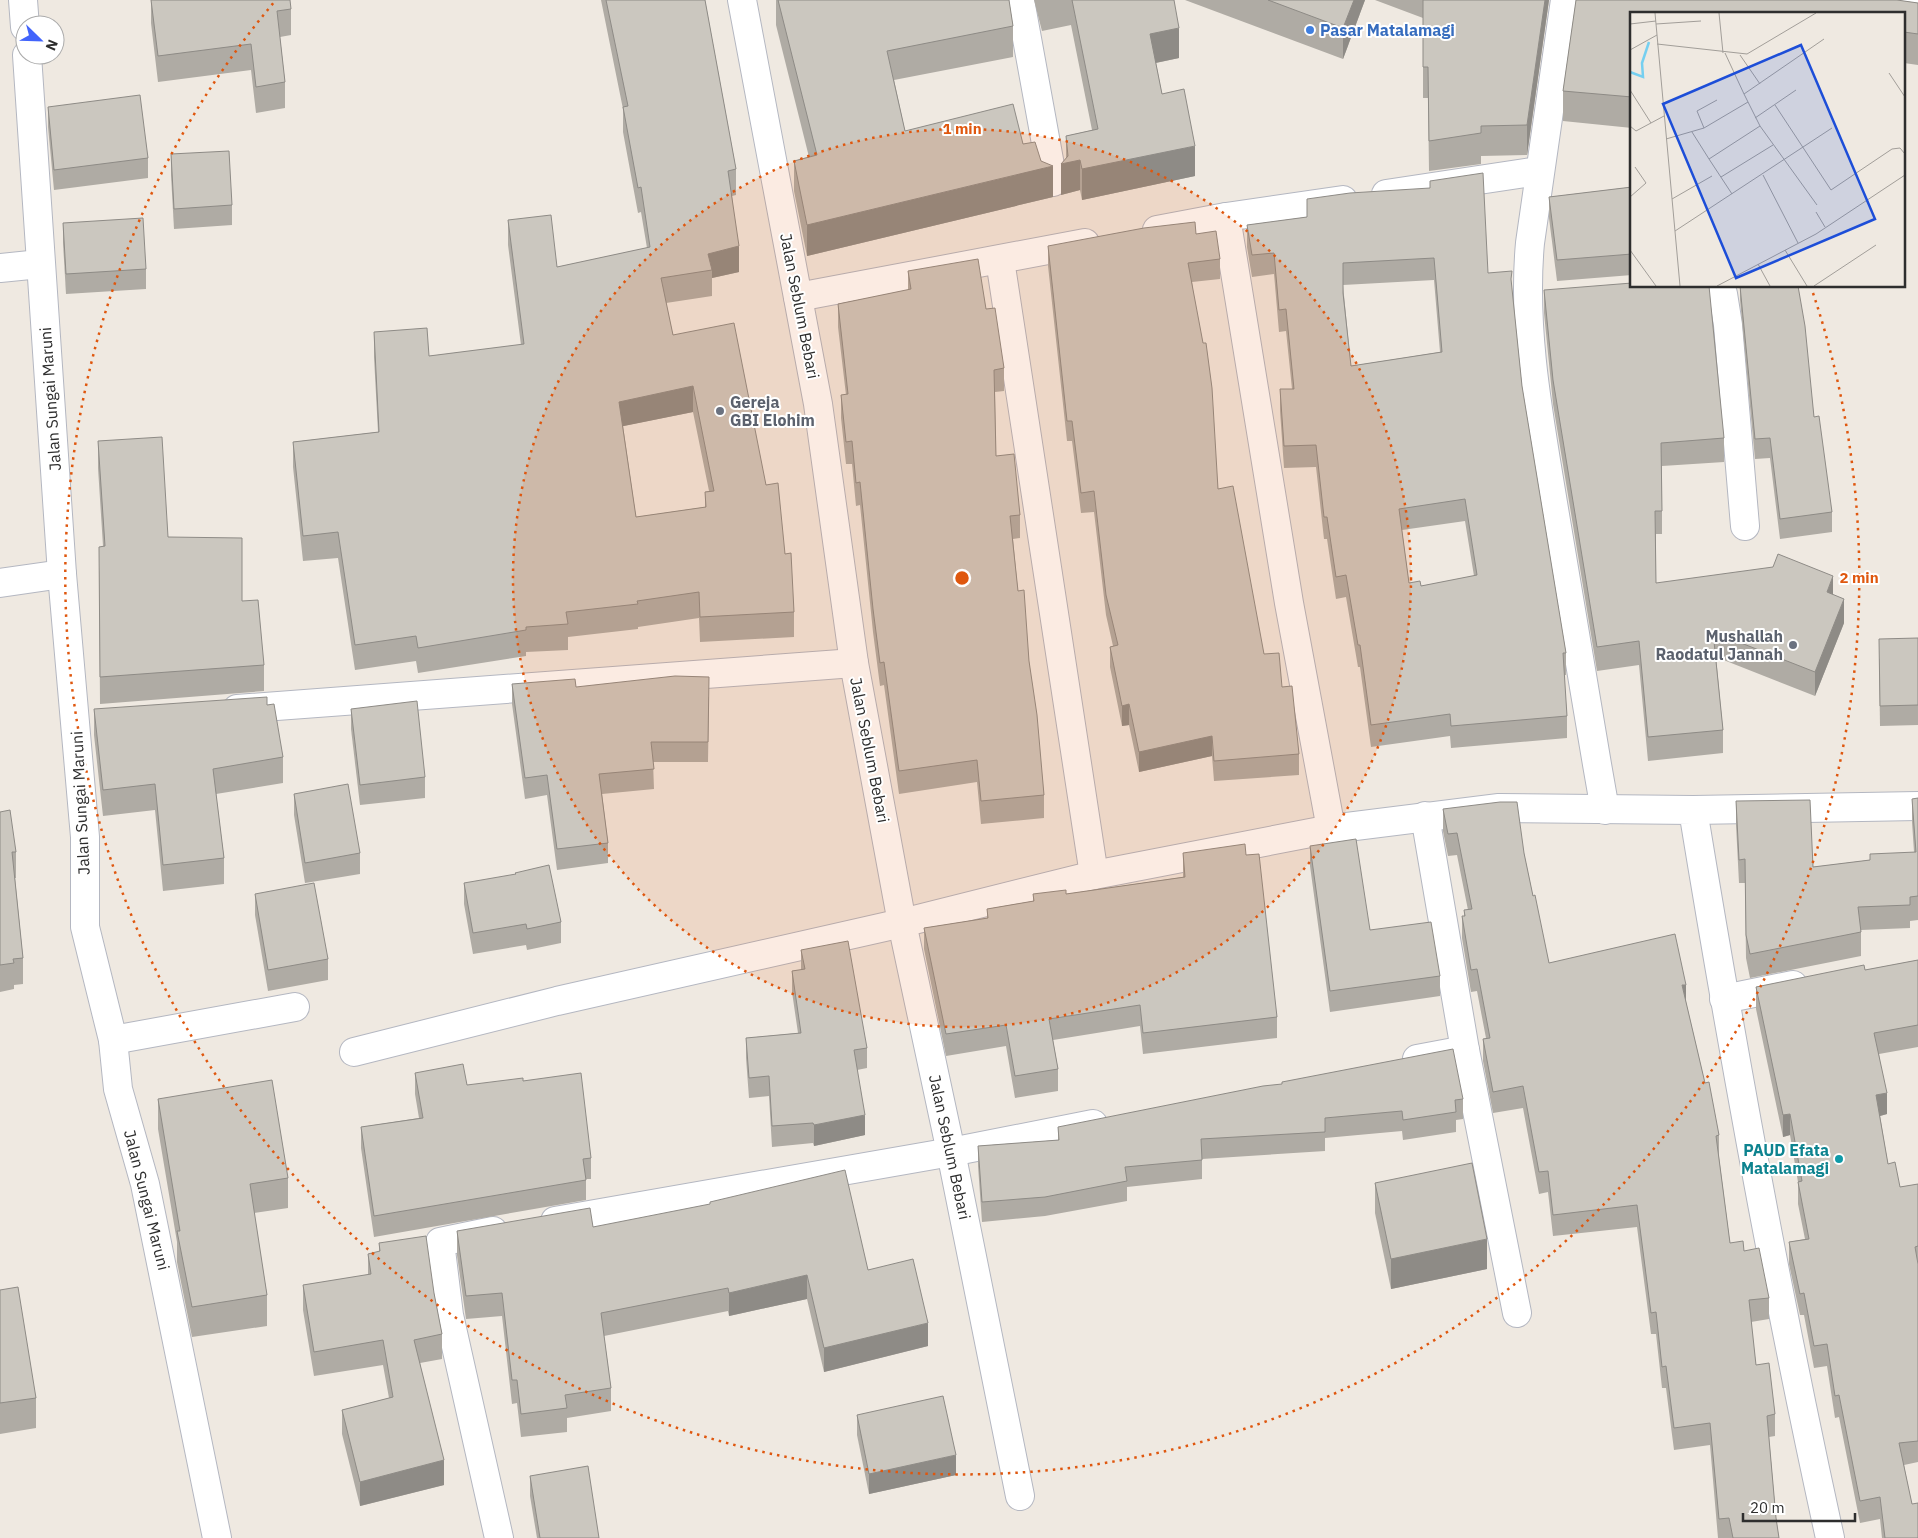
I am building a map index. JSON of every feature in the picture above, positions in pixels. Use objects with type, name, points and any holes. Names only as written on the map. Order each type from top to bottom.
[{"type":"street","points":[[23,0],[24,15]]},
{"type":"street","name":"Jalan Seblum Bebari","points":[[742,0],[818,404],[854,663],[902,923],[951,1152],[1020,1496]]},
{"type":"street","points":[[1020,0],[1052,182]]},
{"type":"street","points":[[1565,0],[1539,171],[1530,243],[1526,299],[1544,444],[1605,810]]},
{"type":"street","points":[[1904,0],[1918,5]]},
{"type":"street","name":"Jalan Sungai Maruni","points":[[28,65],[62,574],[85,721],[85,927],[113,1040],[118,1089],[145,1184],[217,1538]]},
{"type":"street","points":[[798,297],[1226,217],[1539,171]]},
{"type":"street","points":[[1226,217],[1289,603],[1331,830]]},
{"type":"street","points":[[1000,260],[1094,875]]},
{"type":"street","points":[[0,268],[40,264]]},
{"type":"street","points":[[1715,288],[1723,294],[1728,325],[1745,526]]},
{"type":"street","points":[[1526,299],[1555,296]]},
{"type":"street","points":[[0,583],[62,574]]},
{"type":"street","points":[[213,711],[854,663]]},
{"type":"street","points":[[354,1052],[557,1001],[902,923],[1094,875],[1331,830],[1425,816],[1499,808],[1693,810],[1918,806]]},
{"type":"street","points":[[1693,810],[1724,999],[1792,1363],[1830,1538]]},
{"type":"street","points":[[1425,816],[1465,1050],[1517,1313]]},
{"type":"street","points":[[1724,999],[1819,981]]},
{"type":"street","points":[[113,1040],[295,1007]]},
{"type":"street","points":[[1397,1063],[1465,1050]]},
{"type":"street","points":[[411,1247],[951,1152],[1116,1119]]},
{"type":"street","points":[[440,1242],[449,1315],[499,1538]]},
{"type":"building","points":[[151,0],[290,0],[291,9],[277,11],[285,82],[256,87],[251,44],[158,56]]},
{"type":"building","points":[[606,0],[705,0],[736,169],[728,171],[739,246],[708,254],[712,270],[661,278],[673,335],[734,323],[766,485],[778,483],[785,554],[791,553],[794,612],[700,617],[699,592],[637,601],[638,604],[566,612],[568,624],[526,627],[526,630],[418,648],[416,636],[355,645],[338,532],[303,536],[293,442],[379,432],[374,332],[427,328],[429,356],[524,344],[508,220],[551,215],[557,267],[650,247],[641,187],[638,188],[623,107],[628,106]],"holes":[[[693,386],[714,491],[705,492],[706,507],[636,517],[619,402]]]},
{"type":"building","points":[[778,0],[1009,0],[1013,26],[887,51],[905,131],[1013,104],[1023,144],[1035,142],[1041,161],[1053,166],[807,225],[794,161],[817,155]]},
{"type":"building","points":[[1072,0],[1174,0],[1179,28],[1150,34],[1162,94],[1184,89],[1195,146],[1082,169],[1080,160],[1061,164],[1068,156],[1066,136],[1098,129]]},
{"type":"building","points":[[1268,0],[1354,0],[1343,28]]},
{"type":"building","points":[[1423,0],[1545,0],[1527,125],[1481,126],[1481,133],[1429,141],[1428,67],[1423,67]]},
{"type":"building","points":[[1576,0],[1897,0],[1918,3],[1918,34],[1906,32],[1906,12],[1630,12],[1630,97],[1563,91]]},
{"type":"building","points":[[140,95],[148,158],[54,170],[48,107]]},
{"type":"building","points":[[229,151],[232,205],[174,209],[171,154]]},
{"type":"building","points":[[1483,173],[1488,273],[1512,271],[1511,279],[1522,386],[1566,653],[1563,653],[1567,716],[1451,726],[1450,714],[1371,725],[1360,645],[1358,645],[1346,575],[1336,577],[1327,517],[1324,517],[1316,445],[1284,446],[1280,389],[1294,389],[1286,309],[1279,310],[1274,253],[1252,255],[1247,225],[1307,217],[1307,199],[1350,193],[1430,188],[1430,181]],"holes":[[[1434,258],[1442,352],[1351,366],[1343,293],[1343,263]],[[1465,499],[1477,575],[1421,586],[1420,581],[1409,583],[1399,509]]]},
{"type":"building","points":[[1630,187],[1630,254],[1557,260],[1549,197]]},
{"type":"building","points":[[143,218],[146,269],[66,274],[63,223]]},
{"type":"building","points":[[1195,222],[1196,234],[1216,231],[1220,259],[1188,263],[1203,343],[1206,343],[1212,388],[1218,489],[1233,486],[1264,654],[1279,653],[1282,687],[1292,686],[1299,754],[1214,761],[1212,736],[1139,752],[1129,704],[1122,706],[1110,647],[1118,645],[1106,595],[1094,491],[1081,493],[1072,421],[1067,421],[1048,246],[1144,228]]},
{"type":"building","points":[[978,259],[986,309],[995,308],[1004,368],[994,370],[996,456],[1014,454],[1020,515],[1010,516],[1018,591],[1024,590],[1029,661],[1037,715],[1044,795],[981,801],[977,760],[899,771],[884,662],[880,663],[860,482],[856,483],[852,441],[846,442],[841,395],[848,394],[838,304],[911,289],[908,271]]},
{"type":"building","points":[[1630,283],[1630,288],[1709,288],[1724,438],[1661,443],[1662,511],[1655,511],[1656,583],[1773,567],[1778,554],[1833,576],[1827,592],[1844,599],[1815,672],[1713,632],[1723,730],[1648,737],[1639,641],[1597,647],[1553,380],[1544,290]]},
{"type":"building","points":[[1740,288],[1798,288],[1805,326],[1814,417],[1819,416],[1832,512],[1780,519],[1770,438],[1755,439]]},
{"type":"building","points":[[162,437],[168,537],[242,538],[242,601],[258,600],[264,665],[100,677],[99,547],[105,546],[98,441]]},
{"type":"building","points":[[1918,638],[1918,705],[1880,706],[1879,639]]},
{"type":"building","points":[[675,676],[709,677],[708,742],[651,742],[654,769],[599,774],[608,843],[557,849],[547,775],[525,778],[512,684],[575,679],[576,687]]},
{"type":"building","points":[[267,697],[267,705],[274,704],[283,757],[213,769],[224,858],[163,865],[155,784],[103,790],[94,709]]},
{"type":"building","points":[[417,701],[425,777],[360,785],[351,709]]},
{"type":"building","points":[[348,784],[360,853],[305,863],[294,794]]},
{"type":"building","points":[[1918,798],[1918,896],[1910,897],[1910,905],[1858,907],[1861,932],[1750,954],[1746,935],[1745,859],[1739,860],[1736,801],[1810,800],[1813,867],[1870,860],[1870,854],[1916,852],[1912,799]]},
{"type":"building","points":[[1500,802],[1517,802],[1524,853],[1549,963],[1675,934],[1686,985],[1682,985],[1705,1083],[1709,1082],[1719,1135],[1716,1136],[1730,1243],[1743,1241],[1744,1251],[1759,1248],[1769,1298],[1749,1300],[1756,1365],[1769,1363],[1775,1414],[1767,1416],[1779,1538],[1733,1538],[1729,1518],[1719,1519],[1710,1423],[1674,1428],[1666,1366],[1662,1367],[1656,1312],[1651,1313],[1637,1205],[1553,1215],[1548,1171],[1539,1172],[1523,1086],[1493,1092],[1483,1039],[1490,1038],[1477,969],[1471,970],[1462,916],[1465,916],[1464,910],[1472,909],[1457,833],[1448,834],[1443,809]]},
{"type":"building","points":[[10,810],[16,852],[12,852],[23,958],[13,959],[14,963],[0,965],[0,812]]},
{"type":"building","points":[[1356,839],[1370,930],[1431,922],[1440,976],[1330,991],[1310,846]]},
{"type":"building","points":[[1245,844],[1246,855],[1259,854],[1277,1017],[1143,1033],[1140,1005],[1049,1019],[1058,1069],[1015,1076],[1006,1025],[946,1034],[924,928],[988,918],[987,909],[1034,901],[1033,894],[1066,890],[1066,894],[1185,877],[1183,853]]},
{"type":"building","points":[[549,865],[561,922],[527,929],[526,924],[473,933],[464,883],[516,874]]},
{"type":"building","points":[[314,883],[328,959],[268,970],[255,894]]},
{"type":"building","points":[[848,941],[867,1048],[854,1050],[865,1115],[814,1125],[813,1123],[772,1126],[769,1076],[749,1078],[746,1038],[801,1033],[792,971],[805,969],[801,950]]},
{"type":"building","points":[[1918,960],[1918,1025],[1874,1033],[1887,1093],[1876,1095],[1888,1164],[1895,1162],[1900,1187],[1918,1184],[1918,1246],[1915,1247],[1918,1264],[1918,1441],[1899,1443],[1912,1504],[1918,1503],[1918,1538],[1885,1538],[1880,1497],[1860,1501],[1839,1395],[1835,1396],[1827,1344],[1814,1346],[1804,1293],[1800,1294],[1789,1242],[1809,1239],[1798,1182],[1802,1181],[1790,1114],[1783,1115],[1756,987],[1864,965],[1865,970]]},
{"type":"building","points":[[1453,1049],[1463,1099],[1455,1100],[1456,1112],[1403,1120],[1402,1111],[1325,1118],[1325,1132],[1201,1139],[1202,1160],[1125,1167],[1127,1181],[1045,1197],[982,1202],[978,1146],[1059,1140],[1058,1127]]},
{"type":"building","points":[[463,1064],[467,1085],[523,1078],[523,1081],[581,1073],[591,1158],[583,1159],[586,1180],[374,1216],[361,1127],[423,1118],[415,1073]]},
{"type":"building","points":[[272,1080],[288,1178],[250,1184],[267,1295],[192,1307],[177,1231],[180,1231],[158,1099]]},
{"type":"building","points":[[1472,1163],[1487,1239],[1391,1259],[1375,1183]]},
{"type":"building","points":[[845,1170],[868,1270],[913,1259],[928,1323],[824,1348],[807,1275],[729,1293],[728,1288],[601,1313],[611,1388],[565,1395],[567,1408],[521,1414],[517,1380],[512,1380],[502,1293],[466,1296],[457,1231],[590,1208],[593,1227],[710,1204],[710,1202]]},
{"type":"building","points":[[426,1236],[442,1334],[414,1340],[444,1460],[360,1482],[342,1410],[393,1397],[383,1340],[314,1352],[303,1285],[371,1274],[368,1254],[380,1251],[379,1243]]},
{"type":"building","points":[[18,1287],[36,1398],[0,1403],[0,1290]]},
{"type":"building","points":[[943,1396],[956,1455],[869,1474],[857,1415]]},
{"type":"building","points":[[588,1466],[599,1538],[540,1538],[530,1476]]},
{"type":"place","name":"Pasar Matalamagi","points":[[1310,30]]},
{"type":"place","name":"Gereja GBI Elohim","points":[[720,411]]},
{"type":"place","name":"Mushallah Raodatul Jannah","points":[[1793,645]]},
{"type":"place","name":"PAUD Efata Matalamagi","points":[[1839,1159]]}]
